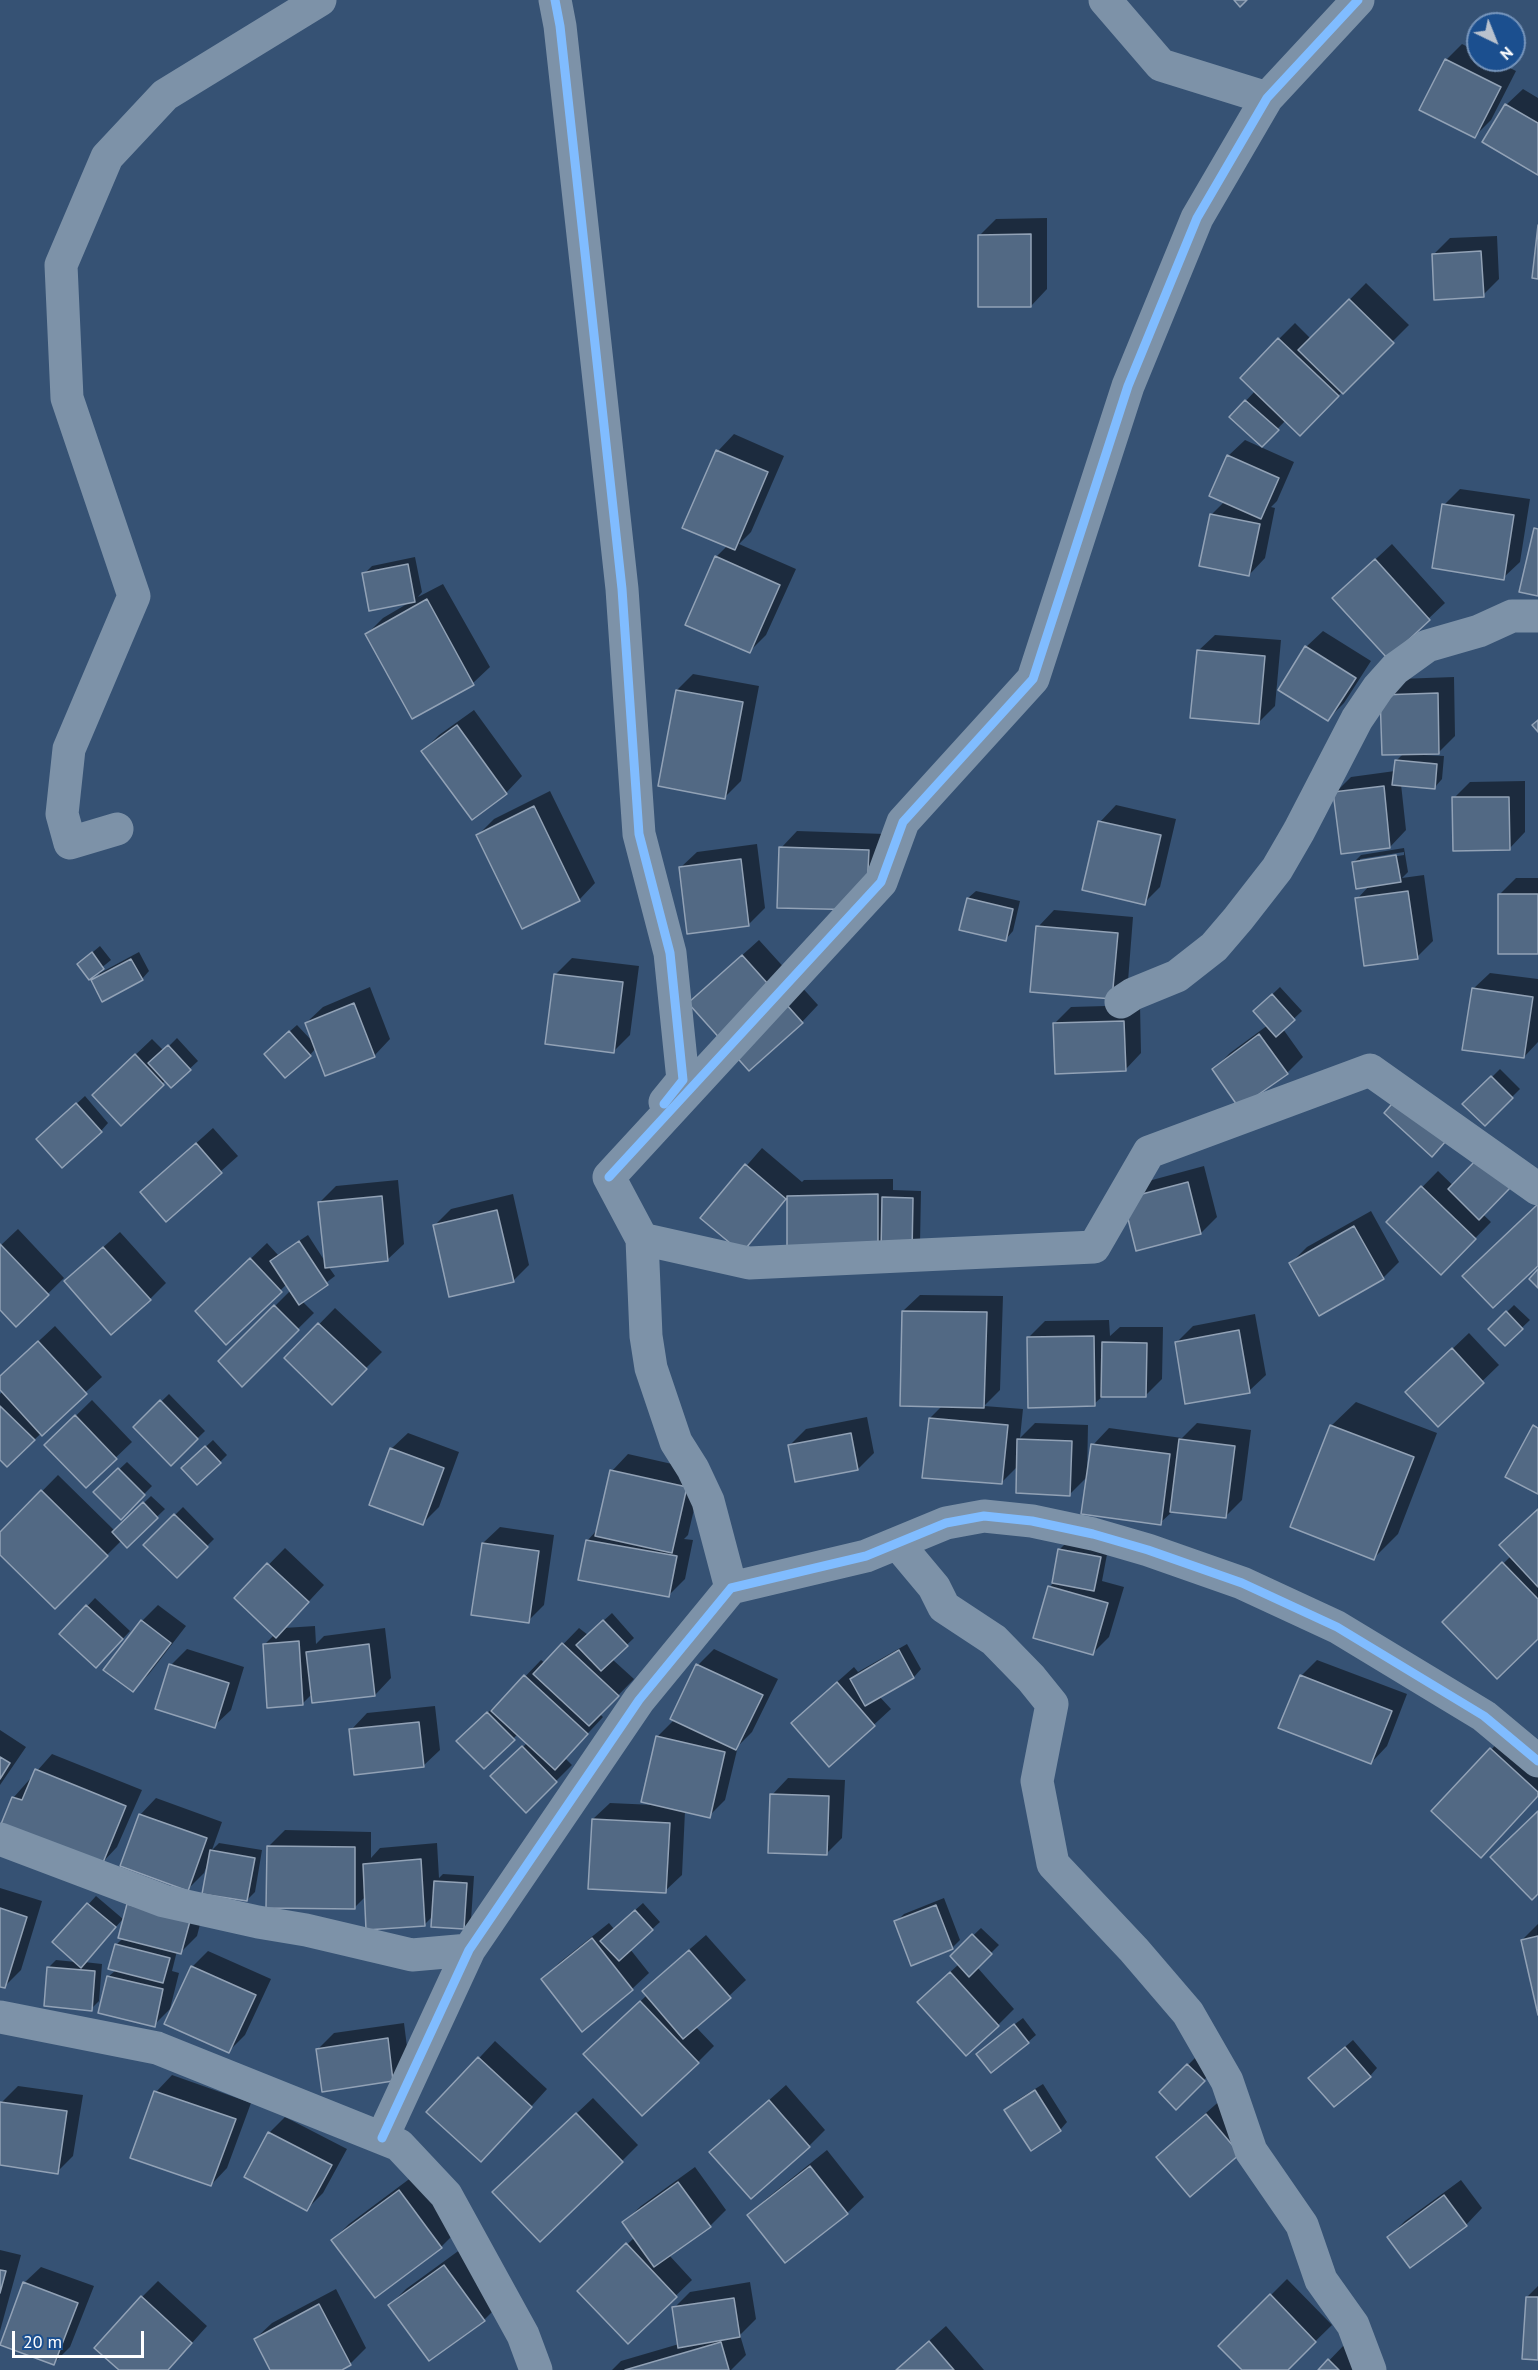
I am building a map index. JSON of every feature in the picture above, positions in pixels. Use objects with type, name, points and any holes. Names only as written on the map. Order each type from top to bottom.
[{"type":"street","points":[[117,830],[70,843],[62,814],[69,749],[134,597],[67,398],[61,265],[107,157],[165,95],[320,0]]},
{"type":"street","points":[[555,0],[622,588],[639,834],[670,952],[682,1080],[609,1177]]},
{"type":"street","points":[[1105,0],[1161,65],[1267,98]]},
{"type":"street","points":[[609,1177],[881,882],[903,822],[1033,679],[1128,386],[1197,218],[1267,98],[1358,0]]},
{"type":"street","points":[[1121,1002],[1132,994],[1177,976],[1214,947],[1238,919],[1277,869],[1357,719],[1378,688],[1395,669],[1427,646],[1479,631],[1512,616],[1538,616]]},
{"type":"street","points":[[642,1239],[749,1263],[1094,1247],[1149,1152],[1370,1070],[1538,1188]]},
{"type":"street","points":[[609,1177],[642,1239],[646,1336],[651,1368],[676,1442],[693,1469],[708,1501],[731,1588]]},
{"type":"street","points":[[382,2138],[469,1950],[639,1700],[731,1588],[866,1557],[946,1523],[984,1516],[1032,1521],[1093,1534],[1242,1582],[1337,1627],[1484,1716],[1538,1761]]},
{"type":"street","points":[[898,1544],[934,1587],[944,1607],[994,1640],[1031,1678],[1052,1704],[1036,1781],[1053,1864],[1134,1950],[1188,2013],[1227,2081],[1251,2151],[1302,2225],[1321,2280],[1353,2325],[1370,2370]]},
{"type":"street","points":[[0,1839],[164,1901],[306,1930],[412,1956],[469,1950]]},
{"type":"street","points":[[0,2018],[157,2048],[399,2145],[446,2195],[524,2335],[536,2370]]},
{"type":"building","points":[[1234,0],[1247,0],[1240,7]]},
{"type":"building","points":[[1445,59],[1466,70],[1466,72],[1471,72],[1501,87],[1475,138],[1419,110]]},
{"type":"building","points":[[1505,104],[1538,123],[1538,175],[1482,142]]},
{"type":"building","points":[[1538,225],[1538,279],[1532,278]]},
{"type":"building","points":[[1031,234],[1031,307],[978,307],[978,235]]},
{"type":"building","points":[[1481,251],[1484,297],[1434,300],[1432,254]]},
{"type":"building","points":[[1349,299],[1394,343],[1343,394],[1298,350]]},
{"type":"building","points":[[1278,338],[1339,396],[1300,436],[1240,378]]},
{"type":"building","points":[[1245,400],[1279,430],[1262,447],[1229,417]]},
{"type":"building","points":[[716,450],[768,472],[735,550],[682,528]]},
{"type":"building","points":[[1227,455],[1279,478],[1261,519],[1209,496]]},
{"type":"building","points":[[1442,504],[1514,515],[1504,580],[1432,568]]},
{"type":"building","points":[[1210,514],[1260,524],[1249,576],[1199,566]]},
{"type":"building","points":[[1534,528],[1538,529],[1538,596],[1519,592]]},
{"type":"building","points":[[715,556],[780,585],[750,653],[685,625]]},
{"type":"building","points":[[1375,559],[1430,620],[1388,659],[1332,598]]},
{"type":"building","points":[[408,564],[415,602],[369,611],[362,573]]},
{"type":"building","points":[[427,599],[474,685],[412,719],[365,634]]},
{"type":"building","points":[[1305,646],[1356,678],[1328,721],[1278,690]]},
{"type":"building","points":[[1197,650],[1265,656],[1259,724],[1190,718]]},
{"type":"building","points":[[676,690],[743,702],[725,799],[658,786]]},
{"type":"building","points":[[1438,693],[1439,754],[1382,755],[1380,695]]},
{"type":"building","points":[[1538,720],[1538,732],[1532,725]]},
{"type":"building","points":[[457,725],[507,794],[472,820],[421,751]]},
{"type":"building","points":[[1395,760],[1437,764],[1435,789],[1392,785]]},
{"type":"building","points":[[1384,786],[1390,848],[1341,854],[1333,792]]},
{"type":"building","points":[[1452,797],[1509,797],[1510,850],[1453,851]]},
{"type":"building","points":[[534,806],[580,901],[522,929],[476,835]]},
{"type":"building","points":[[1098,821],[1161,835],[1145,905],[1082,890]]},
{"type":"building","points":[[779,847],[869,850],[866,910],[777,908]]},
{"type":"building","points":[[1396,855],[1401,882],[1356,889],[1352,862]]},
{"type":"building","points":[[741,859],[749,926],[687,934],[679,867]]},
{"type":"building","points":[[1408,891],[1418,959],[1364,966],[1355,898]]},
{"type":"building","points":[[1498,894],[1538,894],[1538,954],[1498,954]]},
{"type":"building","points":[[967,898],[1013,909],[1006,941],[959,930]]},
{"type":"building","points":[[1036,926],[1118,933],[1112,999],[1030,992]]},
{"type":"building","points":[[92,952],[104,969],[89,980],[77,964]]},
{"type":"building","points":[[742,955],[803,1023],[749,1071],[688,1003]]},
{"type":"building","points":[[131,959],[143,980],[102,1002],[91,980]]},
{"type":"building","points":[[554,974],[623,982],[614,1053],[545,1044]]},
{"type":"building","points":[[1472,988],[1533,997],[1524,1058],[1462,1050]]},
{"type":"building","points":[[1272,994],[1295,1020],[1276,1037],[1253,1011]]},
{"type":"building","points":[[354,1003],[375,1057],[325,1076],[305,1023]]},
{"type":"building","points":[[1124,1021],[1126,1071],[1055,1074],[1053,1023]]},
{"type":"building","points":[[289,1031],[311,1056],[285,1078],[264,1054]]},
{"type":"building","points":[[1259,1034],[1288,1074],[1239,1108],[1212,1069]]},
{"type":"building","points":[[168,1045],[191,1070],[171,1088],[148,1063]]},
{"type":"building","points":[[135,1054],[164,1085],[121,1126],[92,1095]]},
{"type":"building","points":[[1491,1076],[1513,1098],[1485,1126],[1462,1104]]},
{"type":"building","points":[[1404,1090],[1452,1134],[1432,1157],[1384,1113]]},
{"type":"building","points":[[76,1103],[102,1132],[62,1168],[36,1139]]},
{"type":"building","points":[[196,1143],[222,1173],[166,1222],[140,1192]]},
{"type":"building","points":[[1478,1158],[1510,1188],[1479,1220],[1448,1189]]},
{"type":"building","points":[[745,1164],[786,1199],[742,1253],[700,1218]]},
{"type":"building","points":[[1188,1182],[1201,1234],[1136,1251],[1123,1199]]},
{"type":"building","points":[[1421,1186],[1476,1239],[1441,1275],[1386,1222]]},
{"type":"building","points":[[878,1194],[878,1251],[787,1253],[787,1196]]},
{"type":"building","points":[[382,1196],[388,1261],[325,1268],[318,1202]]},
{"type":"building","points":[[882,1197],[913,1198],[912,1253],[881,1253]]},
{"type":"building","points":[[1538,1204],[1538,1266],[1493,1308],[1462,1276]]},
{"type":"building","points":[[497,1210],[514,1282],[449,1297],[433,1225]]},
{"type":"building","points":[[1354,1226],[1384,1279],[1319,1316],[1289,1263]]},
{"type":"building","points":[[299,1241],[328,1285],[299,1305],[270,1261]]},
{"type":"building","points":[[0,1244],[49,1295],[16,1327],[0,1310]]},
{"type":"building","points":[[103,1247],[151,1300],[111,1335],[64,1281]]},
{"type":"building","points":[[250,1258],[282,1292],[226,1345],[195,1311]]},
{"type":"building","points":[[1538,1269],[1538,1288],[1529,1279]]},
{"type":"building","points":[[274,1305],[299,1330],[242,1387],[218,1361]]},
{"type":"building","points":[[902,1311],[987,1312],[984,1408],[900,1406]]},
{"type":"building","points":[[1506,1311],[1523,1329],[1505,1346],[1488,1329]]},
{"type":"building","points":[[318,1323],[367,1369],[332,1405],[284,1358]]},
{"type":"building","points":[[1239,1330],[1250,1393],[1185,1404],[1175,1342]]},
{"type":"building","points":[[1094,1336],[1095,1406],[1028,1408],[1027,1337]]},
{"type":"building","points":[[38,1341],[87,1394],[42,1436],[0,1390],[0,1376]]},
{"type":"building","points":[[1102,1342],[1147,1343],[1146,1397],[1101,1397]]},
{"type":"building","points":[[1452,1348],[1484,1383],[1438,1427],[1405,1392]]},
{"type":"building","points":[[160,1400],[198,1439],[171,1466],[133,1427]]},
{"type":"building","points":[[0,1406],[35,1440],[7,1467],[0,1460]]},
{"type":"building","points":[[75,1415],[117,1459],[86,1488],[44,1445]]},
{"type":"building","points":[[929,1418],[1008,1425],[1002,1484],[922,1478]]},
{"type":"building","points":[[1330,1425],[1414,1457],[1374,1560],[1290,1527]]},
{"type":"building","points":[[1533,1425],[1538,1428],[1538,1494],[1505,1477]]},
{"type":"building","points":[[851,1433],[858,1470],[795,1482],[788,1445]]},
{"type":"building","points":[[1017,1439],[1072,1441],[1070,1496],[1016,1493]]},
{"type":"building","points":[[1179,1439],[1235,1446],[1226,1518],[1170,1512]]},
{"type":"building","points":[[1091,1444],[1170,1454],[1161,1525],[1081,1514]]},
{"type":"building","points":[[205,1446],[221,1463],[197,1485],[181,1468]]},
{"type":"building","points":[[390,1448],[444,1468],[423,1525],[369,1505]]},
{"type":"building","points":[[118,1468],[145,1495],[121,1520],[93,1492]]},
{"type":"building","points":[[610,1470],[687,1487],[672,1553],[595,1536]]},
{"type":"building","points":[[41,1490],[108,1556],[55,1609],[0,1555],[0,1532]]},
{"type":"building","points":[[143,1502],[158,1518],[127,1548],[112,1532]]},
{"type":"building","points":[[1538,1509],[1538,1587],[1499,1545]]},
{"type":"building","points":[[174,1514],[208,1547],[177,1578],[143,1545]]},
{"type":"building","points":[[586,1540],[677,1556],[669,1597],[578,1580]]},
{"type":"building","points":[[482,1543],[539,1551],[529,1623],[471,1615]]},
{"type":"building","points":[[1058,1549],[1101,1557],[1094,1591],[1052,1583]]},
{"type":"building","points":[[1502,1562],[1538,1599],[1538,1639],[1497,1679],[1442,1622]]},
{"type":"building","points":[[267,1563],[309,1602],[276,1638],[234,1598]]},
{"type":"building","points":[[1048,1586],[1108,1603],[1093,1655],[1033,1638]]},
{"type":"building","points":[[86,1605],[123,1639],[96,1668],[59,1634]]},
{"type":"building","points":[[141,1620],[171,1643],[133,1692],[103,1670]]},
{"type":"building","points":[[603,1620],[628,1646],[601,1671],[576,1645]]},
{"type":"building","points":[[299,1641],[303,1705],[267,1708],[263,1644]]},
{"type":"building","points":[[562,1643],[619,1696],[589,1726],[533,1674]]},
{"type":"building","points":[[369,1644],[375,1696],[312,1703],[306,1652]]},
{"type":"building","points":[[899,1650],[914,1678],[865,1706],[850,1679]]},
{"type":"building","points":[[169,1664],[229,1683],[215,1728],[155,1709]]},
{"type":"building","points":[[696,1664],[763,1695],[736,1750],[670,1719]]},
{"type":"building","points":[[524,1675],[588,1734],[555,1770],[491,1711]]},
{"type":"building","points":[[1300,1675],[1392,1711],[1371,1764],[1278,1728]]},
{"type":"building","points":[[837,1682],[875,1726],[829,1767],[791,1723]]},
{"type":"building","points":[[487,1712],[515,1740],[484,1769],[456,1741]]},
{"type":"building","points":[[419,1722],[424,1767],[354,1775],[349,1729]]},
{"type":"building","points":[[656,1736],[725,1752],[710,1818],[641,1802]]},
{"type":"building","points":[[522,1746],[557,1782],[526,1813],[490,1776]]},
{"type":"building","points":[[1490,1748],[1538,1792],[1538,1796],[1481,1858],[1431,1811]]},
{"type":"building","points":[[0,1757],[10,1763],[0,1779]]},
{"type":"building","points":[[35,1769],[126,1806],[102,1865],[1,1824],[12,1797],[22,1800]]},
{"type":"building","points":[[770,1794],[829,1796],[827,1855],[768,1853]]},
{"type":"building","points":[[1538,1811],[1538,1894],[1532,1900],[1490,1857]]},
{"type":"building","points":[[139,1814],[207,1838],[188,1891],[120,1866]]},
{"type":"building","points":[[592,1819],[670,1823],[666,1893],[588,1889]]},
{"type":"building","points":[[267,1846],[355,1847],[355,1909],[266,1908]]},
{"type":"building","points":[[210,1850],[255,1858],[247,1901],[202,1894]]},
{"type":"building","points":[[421,1859],[425,1926],[366,1930],[363,1864]]},
{"type":"building","points":[[434,1881],[467,1883],[464,1929],[431,1927]]},
{"type":"building","points":[[87,1903],[116,1927],[81,1968],[52,1942]]},
{"type":"building","points":[[127,1904],[190,1921],[181,1954],[118,1938]]},
{"type":"building","points":[[936,1905],[953,1949],[911,1966],[894,1921]]},
{"type":"building","points":[[0,1908],[27,1917],[5,1988],[0,1987]]},
{"type":"building","points":[[635,1910],[653,1930],[619,1961],[600,1941]]},
{"type":"building","points":[[972,1934],[992,1954],[969,1977],[950,1956]]},
{"type":"building","points":[[1538,1936],[1538,2015],[1521,1940]]},
{"type":"building","points":[[592,1938],[633,1990],[582,2032],[541,1979]]},
{"type":"building","points":[[115,1944],[170,1958],[163,1983],[108,1969]]},
{"type":"building","points":[[689,1950],[731,1998],[683,2039],[642,1991]]},
{"type":"building","points":[[191,1966],[256,1995],[229,2053],[164,2024]]},
{"type":"building","points":[[47,1967],[95,1971],[92,2011],[44,2006]]},
{"type":"building","points":[[950,1972],[999,2026],[966,2056],[917,2002]]},
{"type":"building","points":[[107,1976],[163,1989],[155,2027],[98,2013]]},
{"type":"building","points":[[640,2001],[699,2063],[642,2116],[583,2054]]},
{"type":"building","points":[[1014,2024],[1029,2043],[991,2073],[976,2054]]},
{"type":"building","points":[[388,2038],[393,2081],[322,2092],[316,2049]]},
{"type":"building","points":[[1345,2047],[1371,2077],[1334,2107],[1308,2078]]},
{"type":"building","points":[[478,2057],[532,2107],[481,2162],[426,2112]]},
{"type":"building","points":[[1187,2064],[1205,2081],[1176,2110],[1159,2092]]},
{"type":"building","points":[[1035,2090],[1061,2131],[1031,2151],[1004,2110]]},
{"type":"building","points":[[154,2091],[236,2119],[211,2186],[130,2158]]},
{"type":"building","points":[[769,2100],[810,2147],[751,2199],[709,2152]]},
{"type":"building","points":[[0,2102],[67,2111],[58,2174],[0,2165]]},
{"type":"building","points":[[576,2113],[623,2162],[540,2242],[492,2192]]},
{"type":"building","points":[[1206,2114],[1240,2154],[1190,2197],[1156,2157]]},
{"type":"building","points":[[268,2132],[332,2165],[307,2211],[244,2177]]},
{"type":"building","points":[[810,2166],[848,2214],[785,2263],[747,2215]]},
{"type":"building","points":[[678,2182],[711,2227],[654,2267],[622,2222]]},
{"type":"building","points":[[399,2190],[442,2248],[375,2298],[331,2240]]},
{"type":"building","points":[[1444,2195],[1467,2226],[1410,2268],[1387,2237]]},
{"type":"building","points":[[626,2243],[677,2297],[628,2344],[577,2291]]},
{"type":"building","points":[[444,2265],[485,2321],[429,2361],[388,2305]]},
{"type":"building","points":[[0,2270],[6,2271],[0,2293]]},
{"type":"building","points":[[23,2282],[78,2303],[54,2365],[0,2345]]},
{"type":"building","points":[[1270,2294],[1316,2342],[1288,2370],[1242,2370],[1218,2346]]},
{"type":"building","points":[[141,2296],[192,2343],[168,2370],[119,2370],[94,2348]]},
{"type":"building","points":[[1526,2297],[1538,2297],[1538,2360],[1522,2359]]},
{"type":"building","points":[[734,2298],[740,2337],[678,2348],[672,2307]]},
{"type":"building","points":[[319,2304],[351,2365],[342,2370],[270,2370],[254,2339]]},
{"type":"building","points":[[929,2341],[954,2370],[896,2370]]},
{"type":"building","points":[[721,2342],[729,2370],[625,2370]]},
{"type":"building","points":[[1328,2359],[1339,2370],[1318,2370]]},
{"type":"cycle path","points":[[555,0],[560,26],[622,589],[639,834],[670,953],[683,1080],[664,1104]]},
{"type":"cycle path","points":[[609,1177],[881,882],[903,822],[1033,679],[1128,386],[1197,218],[1267,98],[1358,0]]},
{"type":"cycle path","points":[[382,2138],[469,1950],[639,1700],[731,1588],[866,1556],[946,1523],[984,1516],[1032,1521],[1093,1534],[1148,1550],[1242,1583],[1337,1627],[1484,1716],[1538,1761]]}]
